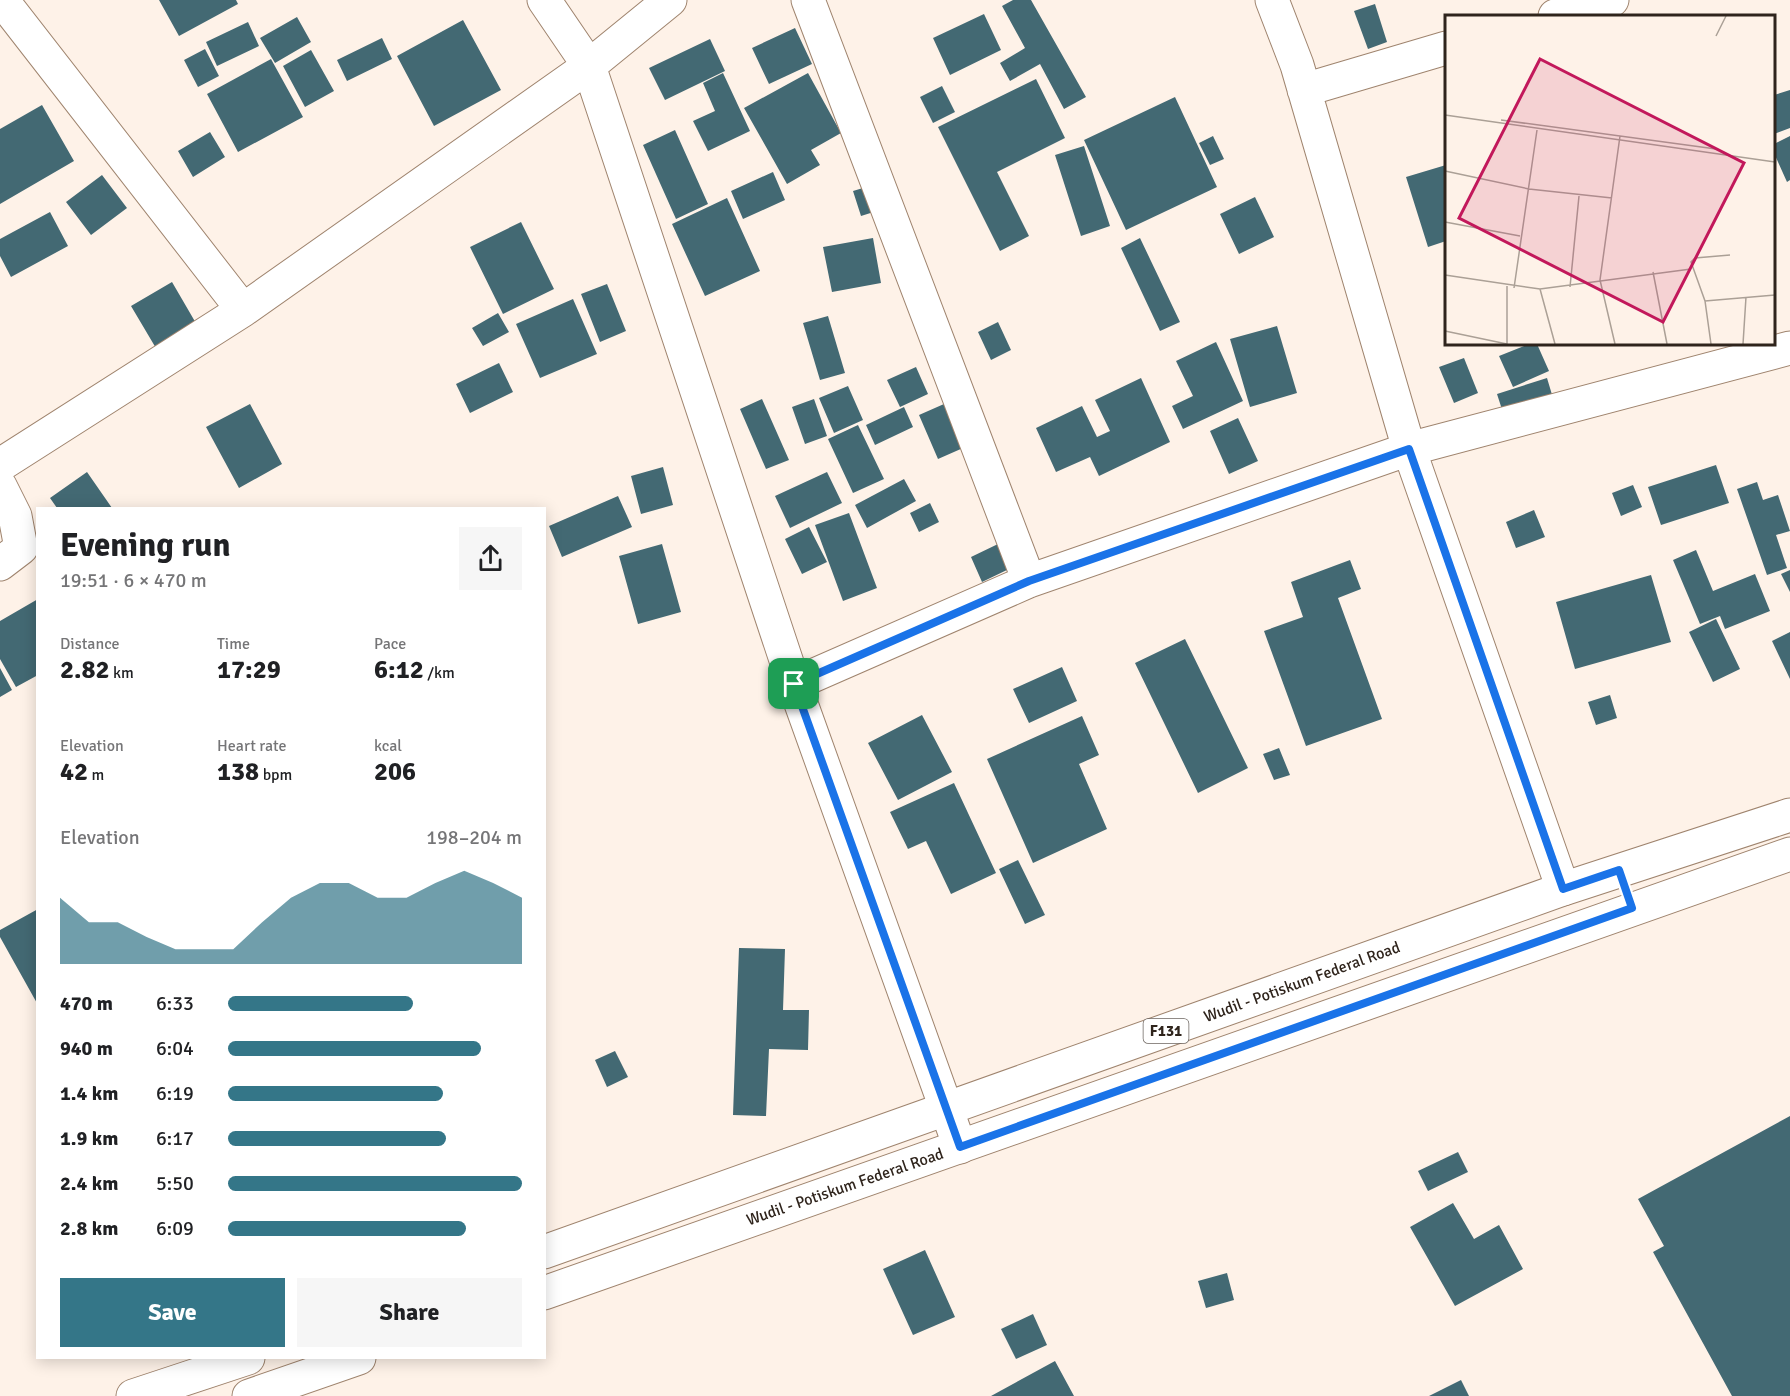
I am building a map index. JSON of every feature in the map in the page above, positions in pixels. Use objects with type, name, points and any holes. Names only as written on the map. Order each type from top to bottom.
[{"type":"street","points":[[2,0],[243,310]]},
{"type":"street","points":[[544,0],[589,66],[794,684],[960,1147]]},
{"type":"street","points":[[0,465],[243,310],[589,66],[670,0]]},
{"type":"street","points":[[808,0],[1029,581]]},
{"type":"street","points":[[1272,0],[1297,65],[1409,449],[1563,889]]},
{"type":"street","points":[[1559,15],[1612,0]]},
{"type":"street","points":[[1304,90],[1445,48]]},
{"type":"street","points":[[794,684],[1029,581],[1409,449],[1790,348]]},
{"type":"street","points":[[0,486],[15,516],[21,548],[0,564]]},
{"type":"street","name":"Wudil - Potiskum Federal Road","points":[[546,1251],[1563,889],[1790,815]]},
{"type":"street","name":"Wudil - Potiskum Federal Road","points":[[546,1292],[1790,854]]},
{"type":"street","points":[[1619,870],[1632,908]]},
{"type":"street","points":[[133,1396],[245,1359]]},
{"type":"street","points":[[249,1396],[356,1359]]},
{"type":"building","points":[[159,0],[236,0],[238,4],[179,36]]},
{"type":"building","points":[[1013,0],[1031,0],[1086,97],[1064,109],[1040,64],[1010,81],[1000,63],[1025,48],[1002,6]]},
{"type":"building","points":[[1375,4],[1387,42],[1368,49],[1354,11]]},
{"type":"building","points":[[984,14],[1001,50],[950,75],[933,38]]},
{"type":"building","points":[[297,17],[311,42],[275,63],[260,38]]},
{"type":"building","points":[[463,20],[501,90],[434,126],[397,56]]},
{"type":"building","points":[[248,22],[259,46],[217,66],[206,42]]},
{"type":"building","points":[[795,28],[812,64],[769,84],[752,48]]},
{"type":"building","points":[[382,38],[392,59],[347,81],[337,60]]},
{"type":"building","points":[[710,39],[725,71],[665,100],[649,68]]},
{"type":"building","points":[[205,49],[219,76],[198,87],[184,60]]},
{"type":"building","points":[[311,50],[334,91],[305,107],[283,66]]},
{"type":"building","points":[[271,59],[303,117],[238,152],[207,94]]},
{"type":"building","points":[[723,73],[750,131],[708,151],[693,121],[715,111],[703,83]]},
{"type":"building","points":[[808,73],[841,133],[811,150],[820,165],[787,184],[744,108]]},
{"type":"building","points":[[1036,79],[1065,138],[997,172],[1029,236],[1000,251],[938,127]]},
{"type":"building","points":[[942,86],[955,112],[933,123],[920,97]]},
{"type":"building","points":[[1790,90],[1790,128],[1775,134],[1775,95]]},
{"type":"building","points":[[1175,97],[1217,187],[1126,230],[1084,140]]},
{"type":"building","points":[[42,105],[74,161],[0,204],[0,129]]},
{"type":"building","points":[[675,130],[708,204],[676,219],[643,145]]},
{"type":"building","points":[[210,132],[225,157],[193,177],[178,151]]},
{"type":"building","points":[[1213,136],[1224,159],[1210,165],[1199,143]]},
{"type":"building","points":[[1790,136],[1790,180],[1787,182],[1775,155],[1775,144]]},
{"type":"building","points":[[1084,146],[1110,226],[1081,236],[1055,155]]},
{"type":"building","points":[[1445,165],[1445,241],[1428,247],[1406,177]]},
{"type":"building","points":[[773,172],[785,200],[743,219],[731,191]]},
{"type":"building","points":[[102,175],[127,208],[91,235],[66,202]]},
{"type":"building","points":[[873,185],[880,210],[861,216],[853,191]]},
{"type":"building","points":[[1255,197],[1274,237],[1239,254],[1220,214]]},
{"type":"building","points":[[727,198],[760,271],[705,296],[672,224]]},
{"type":"building","points":[[50,212],[68,246],[11,277],[0,256],[0,239]]},
{"type":"building","points":[[521,222],[554,289],[503,314],[470,247]]},
{"type":"building","points":[[873,238],[881,283],[832,292],[823,247]]},
{"type":"building","points":[[1140,238],[1180,322],[1160,331],[1121,248]]},
{"type":"building","points":[[172,282],[204,337],[163,360],[131,306]]},
{"type":"building","points":[[607,284],[626,331],[600,342],[581,294]]},
{"type":"building","points":[[573,299],[597,354],[540,378],[516,324]]},
{"type":"building","points":[[498,313],[509,332],[483,346],[472,328]]},
{"type":"building","points":[[828,316],[845,373],[820,380],[803,323]]},
{"type":"building","points":[[998,322],[1011,350],[991,360],[978,332]]},
{"type":"building","points":[[1277,326],[1297,393],[1250,407],[1230,339]]},
{"type":"building","points":[[1216,342],[1243,401],[1183,429],[1172,406],[1193,396],[1176,361]]},
{"type":"building","points":[[1526,345],[1537,345],[1549,371],[1513,387],[1499,356]]},
{"type":"building","points":[[1464,358],[1478,393],[1454,403],[1439,367]]},
{"type":"building","points":[[499,363],[513,392],[470,413],[456,384]]},
{"type":"building","points":[[916,367],[928,394],[900,407],[887,380]]},
{"type":"building","points":[[1141,378],[1170,442],[1099,476],[1090,457],[1056,472],[1036,428],[1082,406],[1097,437],[1110,431],[1095,400]]},
{"type":"building","points":[[1547,378],[1556,408],[1507,425],[1497,394]]},
{"type":"building","points":[[848,386],[863,420],[834,433],[819,398]]},
{"type":"building","points":[[762,399],[789,460],[766,469],[740,409]]},
{"type":"building","points":[[814,399],[827,436],[805,444],[792,407]]},
{"type":"building","points":[[250,404],[282,464],[239,488],[206,427]]},
{"type":"building","points":[[944,404],[963,448],[938,459],[919,415]]},
{"type":"building","points":[[904,407],[913,427],[875,445],[866,425]]},
{"type":"building","points":[[1238,418],[1258,461],[1229,474],[1210,431]]},
{"type":"building","points":[[858,425],[884,479],[853,493],[828,439]]},
{"type":"building","points":[[1716,465],[1729,503],[1661,525],[1648,487]]},
{"type":"building","points":[[663,467],[673,505],[641,514],[631,476]]},
{"type":"building","points":[[87,472],[111,507],[56,507],[50,498]]},
{"type":"building","points":[[827,472],[842,503],[790,528],[775,496]]},
{"type":"building","points":[[904,479],[916,501],[867,528],[855,505]]},
{"type":"building","points":[[1757,482],[1763,500],[1778,495],[1790,531],[1776,535],[1787,568],[1767,575],[1737,489]]},
{"type":"building","points":[[1633,485],[1642,507],[1621,516],[1612,493]]},
{"type":"building","points":[[618,496],[632,527],[562,557],[549,526]]},
{"type":"building","points":[[930,503],[939,522],[919,532],[910,513]]},
{"type":"building","points":[[1534,510],[1545,537],[1516,548],[1506,522]]},
{"type":"building","points":[[849,513],[877,588],[843,601],[815,525]]},
{"type":"building","points":[[809,527],[827,562],[802,574],[785,539]]},
{"type":"building","points":[[662,544],[681,612],[638,624],[619,556]]},
{"type":"building","points":[[998,544],[1009,569],[982,582],[971,557]]},
{"type":"building","points":[[1696,550],[1713,591],[1755,574],[1770,611],[1725,629],[1720,616],[1700,624],[1673,560]]},
{"type":"building","points":[[1350,560],[1361,589],[1338,598],[1382,719],[1306,746],[1264,631],[1303,617],[1291,582]]},
{"type":"building","points":[[1790,570],[1790,592],[1781,574]]},
{"type":"building","points":[[1651,575],[1671,642],[1575,669],[1556,602]]},
{"type":"building","points":[[36,600],[36,676],[16,687],[0,659],[0,621]]},
{"type":"building","points":[[1716,619],[1740,669],[1713,682],[1689,632]]},
{"type":"building","points":[[1790,632],[1790,679],[1772,641]]},
{"type":"building","points":[[1185,639],[1248,768],[1198,793],[1135,663]]},
{"type":"building","points":[[1062,667],[1077,701],[1029,723],[1013,689]]},
{"type":"building","points":[[0,668],[12,690],[0,697]]},
{"type":"building","points":[[1610,695],[1617,718],[1596,725],[1588,702]]},
{"type":"building","points":[[922,715],[952,772],[898,800],[868,743]]},
{"type":"building","points":[[1082,716],[1099,755],[1079,764],[1107,829],[1033,863],[987,759]]},
{"type":"building","points":[[1279,748],[1290,775],[1274,780],[1263,754]]},
{"type":"building","points":[[954,783],[996,873],[951,894],[926,841],[908,849],[890,812]]},
{"type":"building","points":[[1018,860],[1045,915],[1025,924],[999,869]]},
{"type":"building","points":[[36,910],[36,1001],[0,937],[0,930]]},
{"type":"building","points":[[739,948],[785,949],[783,1010],[809,1010],[808,1050],[769,1049],[766,1116],[733,1115]]},
{"type":"building","points":[[615,1051],[628,1077],[607,1087],[595,1060]]},
{"type":"building","points":[[1790,1116],[1790,1396],[1732,1396],[1653,1252],[1664,1246],[1638,1199]]},
{"type":"building","points":[[1458,1152],[1468,1172],[1428,1191],[1418,1171]]},
{"type":"building","points":[[1453,1203],[1474,1239],[1499,1225],[1523,1269],[1455,1306],[1410,1227]]},
{"type":"building","points":[[925,1250],[955,1317],[913,1335],[883,1269]]},
{"type":"building","points":[[1227,1273],[1234,1300],[1206,1308],[1198,1281]]},
{"type":"building","points":[[1033,1314],[1047,1345],[1016,1359],[1001,1329]]},
{"type":"building","points":[[1055,1361],[1074,1396],[991,1396]]},
{"type":"building","points":[[1461,1380],[1469,1396],[1429,1396]]},
{"type":"route","points":[[1409,449],[1563,889],[1619,870],[1632,908],[960,1147],[794,684],[1029,581],[1409,449]]}]
